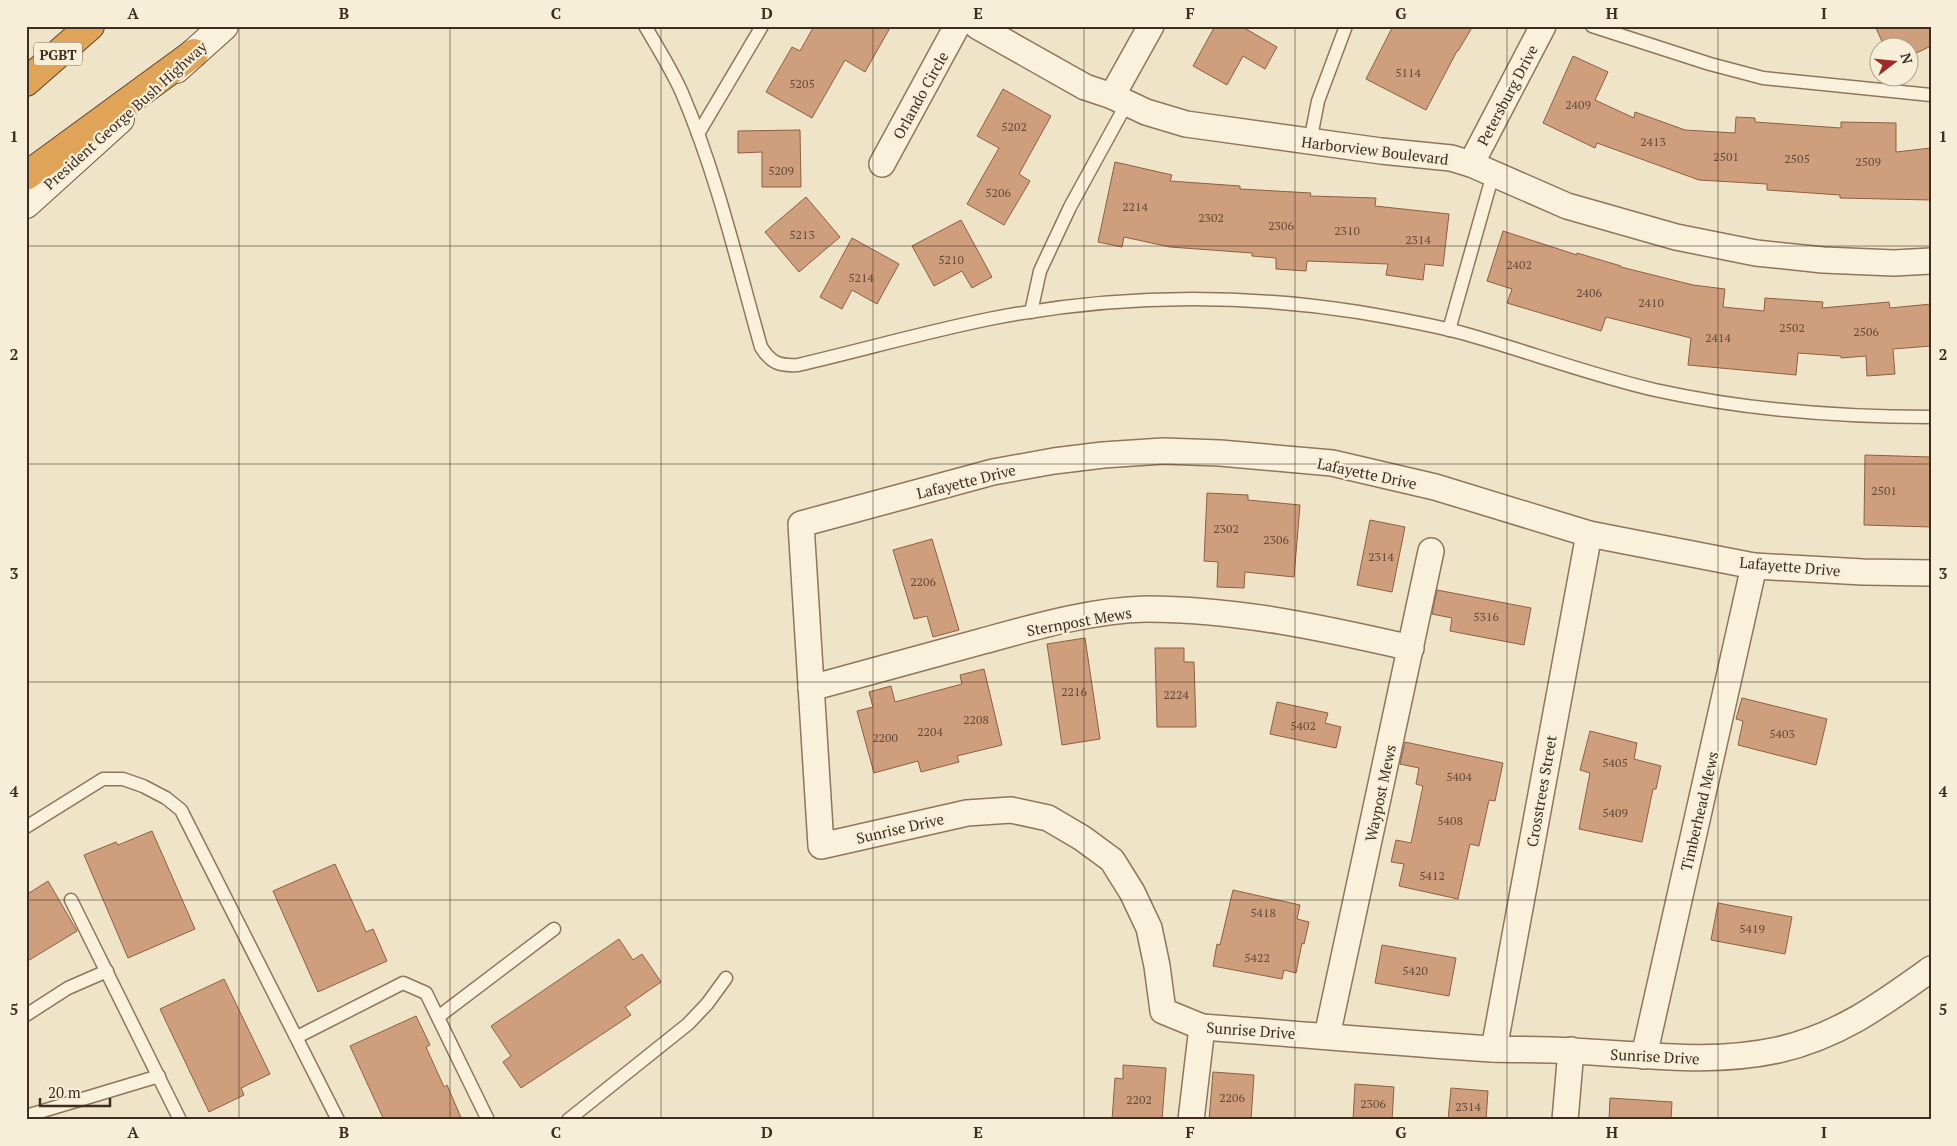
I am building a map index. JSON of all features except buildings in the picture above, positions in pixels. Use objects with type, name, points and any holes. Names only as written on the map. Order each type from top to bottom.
[{"type":"highway","name":"PGBT","points":[[26,82],[90,26]]},
{"type":"highway","points":[[26,176],[194,53]]},
{"type":"street","name":"President George Bush Highway","points":[[26,204],[224,26]]},
{"type":"street","name":"Orlando Circle","points":[[882,164],[958,26]]},
{"type":"street","name":"Harborview Boulevard","points":[[977,26],[1085,87],[1119,99],[1146,112],[1186,124],[1310,142],[1451,158],[1471,164],[1567,206],[1676,237],[1756,253],[1823,260],[1894,263],[1931,261]]},
{"type":"street","points":[[1119,99],[1151,26]]},
{"type":"street","name":"Petersburg Drive","points":[[1471,164],[1543,26]]},
{"type":"street","name":"Lafayette Drive","points":[[802,524],[993,472],[1103,455],[1162,452],[1281,457],[1332,463],[1435,487],[1589,534],[1754,566],[1863,572],[1931,573]]},
{"type":"street","name":"Sunrise Drive","points":[[802,524],[821,846],[967,813],[1011,810],[1048,818],[1082,838],[1112,860],[1132,892],[1149,928],[1157,966],[1163,1011],[1202,1027],[1494,1049],[1570,1050],[1674,1059],[1732,1058],[1779,1050],[1823,1036],[1862,1017],[1931,969]]},
{"type":"street","name":"Crosstrees Street","points":[[1494,1049],[1589,534]]},
{"type":"street","name":"Waypost Mews","points":[[1327,1036],[1431,551]]},
{"type":"street","name":"Timberhead Mews","points":[[1644,1056],[1754,566]]},
{"type":"street","name":"Sternpost Mews","points":[[811,688],[1023,630],[1090,615],[1145,609],[1217,613],[1313,626],[1411,648]]},
{"type":"street","points":[[1191,1120],[1202,1027]]},
{"type":"street","points":[[1565,1120],[1570,1050]]},
{"type":"lane","points":[[645,26],[681,91],[698,134],[721,201],[761,347],[766,356],[784,366],[798,365],[988,319],[1031,312],[1089,304],[1165,299],[1208,299],[1303,305],[1394,319],[1449,330],[1654,390],[1694,397],[1816,413],[1862,416],[1931,416]]},
{"type":"lane","points":[[698,134],[762,26]]},
{"type":"lane","points":[[1310,142],[1321,94],[1346,26]]},
{"type":"lane","points":[[1592,26],[1710,64],[1763,78],[1931,95]]},
{"type":"lane","points":[[1031,312],[1040,271],[1119,99]]},
{"type":"lane","points":[[1449,330],[1494,174]]},
{"type":"lane","points":[[26,827],[104,779],[123,778],[166,798],[181,810],[338,1120]]},
{"type":"lane","points":[[71,900],[180,1120]]},
{"type":"lane","points":[[438,1017],[554,930]]},
{"type":"lane","points":[[26,1015],[68,988],[107,971]]},
{"type":"lane","points":[[568,1120],[688,1024],[707,1004],[726,978]]},
{"type":"lane","points":[[297,1037],[403,983],[426,993],[488,1120]]},
{"type":"lane","points":[[26,1116],[159,1076]]}]
